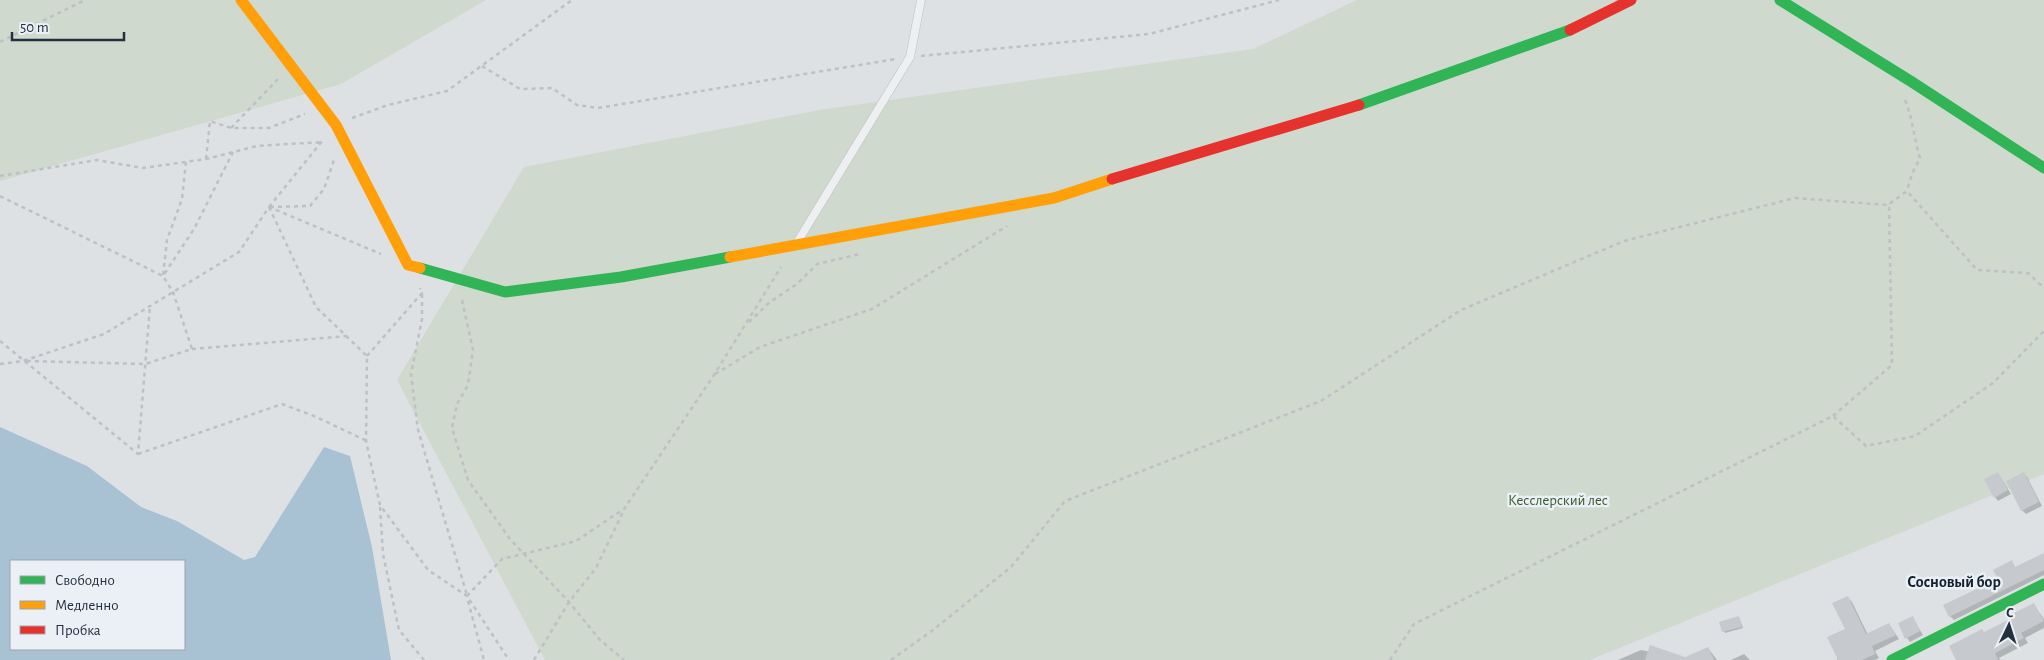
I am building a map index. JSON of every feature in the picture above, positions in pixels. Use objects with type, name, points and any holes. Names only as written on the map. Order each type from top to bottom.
[{"type":"street","points":[[241,0],[336,125],[408,265],[506,292],[621,277],[1054,198],[1140,169],[1355,108],[1570,30],[1631,0]]},
{"type":"street","points":[[1780,0],[1908,79],[2044,168]]},
{"type":"street","points":[[1892,660],[2044,584]]},
{"type":"lane","points":[[794,246],[910,57],[921,0]]},
{"type":"path","points":[[0,42],[85,0]]},
{"type":"path","points":[[24,361],[104,334],[240,252],[269,207],[336,125],[388,104],[447,91],[572,0]]},
{"type":"path","points":[[482,66],[520,89],[552,88],[578,105],[598,108],[910,57],[1149,34],[1279,0]]},
{"type":"path","points":[[231,128],[291,66]]},
{"type":"path","points":[[1390,660],[1414,624],[1833,416],[1892,365],[1890,204],[1907,191],[1912,174],[1920,158],[1914,139],[1912,117],[1905,99],[1908,79]]},
{"type":"path","points":[[206,159],[210,121],[231,128],[269,128],[322,107]]},
{"type":"path","points":[[269,207],[310,206],[324,189],[342,138]]},
{"type":"path","points":[[0,176],[97,160],[143,168],[206,159],[257,146],[322,142]]},
{"type":"path","points":[[163,276],[194,229],[233,152]]},
{"type":"path","points":[[163,276],[167,240],[182,199],[186,162]]},
{"type":"path","points":[[1907,191],[1978,270],[2028,273],[2044,288]]},
{"type":"path","points":[[0,196],[163,276],[173,292],[192,349]]},
{"type":"path","points":[[891,660],[933,630],[1011,567],[1065,501],[1321,401],[1461,310],[1624,241],[1795,198],[1888,205]]},
{"type":"path","points":[[269,207],[382,254]]},
{"type":"path","points":[[269,207],[316,308],[368,356]]},
{"type":"path","points":[[714,375],[760,348],[872,309],[1012,223]]},
{"type":"path","points":[[534,660],[569,602],[596,568],[624,510],[714,375],[794,246]]},
{"type":"path","points":[[746,325],[770,302],[797,284],[817,264],[862,253]]},
{"type":"path","points":[[418,286],[422,293],[422,319],[411,374],[418,430],[484,660]]},
{"type":"path","points":[[422,293],[368,356],[366,441],[380,505],[383,554],[399,630],[424,660]]},
{"type":"path","points":[[458,295],[462,301],[473,350],[468,385],[456,404],[452,428],[468,480],[510,540],[569,602],[600,640],[624,660]]},
{"type":"path","points":[[138,454],[150,306]]},
{"type":"path","points":[[1833,416],[1866,446],[1915,436],[1992,384],[2044,331]]},
{"type":"path","points":[[0,364],[24,361],[145,364],[192,349],[346,336]]},
{"type":"path","points":[[0,341],[138,454]]},
{"type":"path","points":[[138,454],[282,404],[314,416],[366,441]]},
{"type":"path","points":[[380,505],[428,570],[467,596],[509,660]]},
{"type":"path","points":[[467,596],[502,559],[576,541],[624,510]]},
{"type":"green space","points":[[0,0],[486,0],[341,84],[0,181]]},
{"type":"green space","name":"Кесслерский лес","points":[[1357,0],[2044,0],[2044,474],[1590,660],[545,660],[397,380],[524,167],[819,110],[1253,49]]},
{"type":"water","points":[[0,427],[87,466],[141,507],[177,521],[244,560],[255,557],[324,447],[350,456],[372,547],[391,660],[0,660]]},
{"type":"building","points":[[1998,472],[2008,490],[1994,498],[1984,479]]},
{"type":"building","points":[[2024,472],[2039,502],[2021,511],[2006,481]]},
{"type":"building","points":[[2044,553],[2044,570],[1949,617],[1943,605],[1998,579],[1993,570],[2012,560],[2015,567]]},
{"type":"building","points":[[1848,596],[1866,634],[1889,623],[1896,635],[1872,646],[1875,654],[1862,660],[1838,660],[1827,637],[1845,629],[1832,603]]},
{"type":"building","points":[[2034,603],[2044,621],[2021,633],[2024,638],[1995,653],[1998,660],[1956,660],[1949,646],[1982,629],[1984,632],[2016,616],[2014,613]]},
{"type":"building","points":[[1739,616],[1742,627],[1722,632],[1719,622]]},
{"type":"building","points":[[1913,616],[1920,631],[1905,639],[1898,623]]},
{"type":"building","points":[[1650,645],[1685,657],[1708,647],[1714,660],[1645,660]]},
{"type":"traffic: fast","points":[[1780,0],[1912,82],[2044,168]]},
{"type":"traffic: fast","points":[[1359,105],[1570,30]]},
{"type":"traffic: fast","points":[[420,268],[505,292],[621,277],[730,257]]},
{"type":"traffic: fast","points":[[1892,660],[2044,584]]},
{"type":"traffic: slow","points":[[241,0],[336,125],[408,265],[420,268]]},
{"type":"traffic: slow","points":[[730,257],[1054,198],[1112,179]]},
{"type":"traffic: jam","points":[[1570,30],[1631,0]]},
{"type":"traffic: jam","points":[[1112,179],[1359,105]]},
{"type":"district","name":"Сосновый бор","points":[[1954,582]]}]
